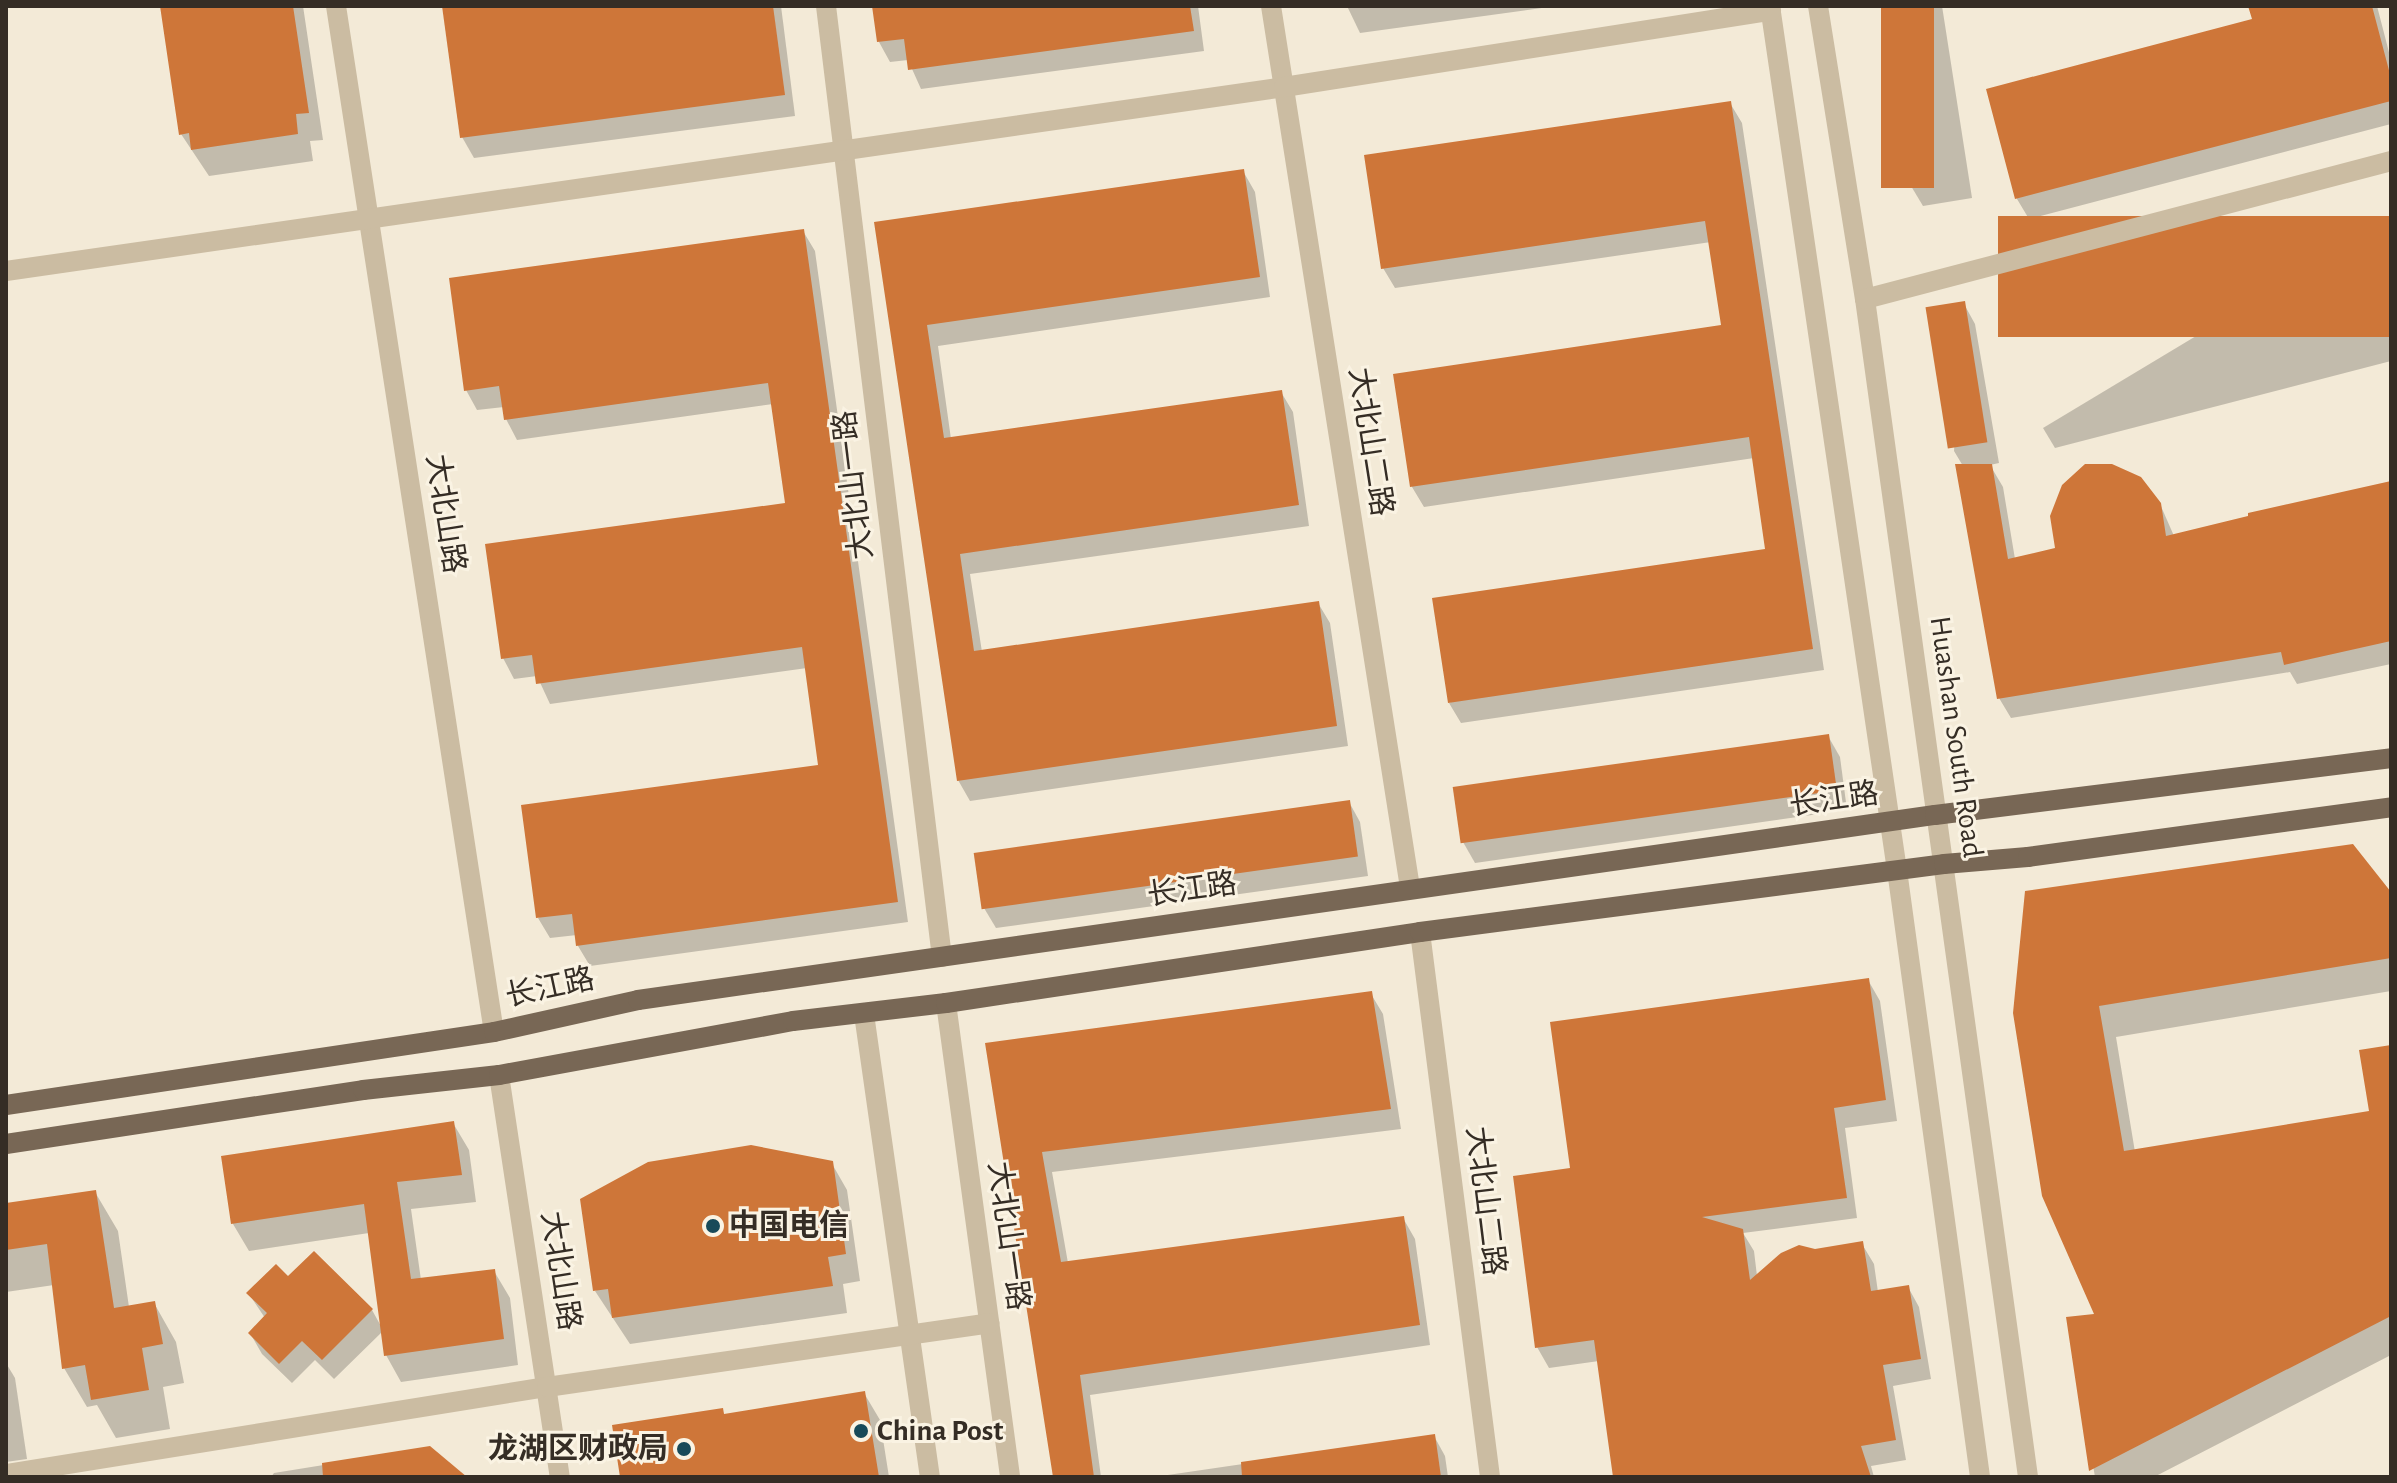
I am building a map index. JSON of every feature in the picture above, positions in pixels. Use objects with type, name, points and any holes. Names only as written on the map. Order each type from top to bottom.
[{"type":"main road","name":"长江路","points":[[6,1105],[494,1032],[638,1000],[1935,815],[2391,758]]},
{"type":"main road","points":[[6,1144],[363,1090],[499,1075],[793,1021],[946,1003],[1420,932],[1944,864],[2028,857],[2391,807]]},
{"type":"street","name":"大北山路","points":[[336,6],[494,1032]]},
{"type":"street","name":"大北山一路","points":[[826,6],[942,957]]},
{"type":"street","name":"大北山二路","points":[[1271,6],[1410,888]]},
{"type":"street","name":"Huashan South Road","points":[[1818,6],[1865,299],[2028,1477]]},
{"type":"street","points":[[6,271],[1284,87],[1770,8],[1897,870],[1980,1477]]},
{"type":"street","points":[[1865,299],[2391,161]]},
{"type":"street","name":"大北山二路","points":[[1420,932],[1490,1477]]},
{"type":"street","name":"大北山一路","points":[[946,1003],[1010,1477]]},
{"type":"street","points":[[864,1014],[930,1477]]},
{"type":"street","name":"大北山路","points":[[499,1075],[560,1477]]},
{"type":"street","points":[[6,1474],[547,1387],[989,1323]]},
{"type":"building","points":[[160,6],[293,6],[309,113],[296,114],[298,134],[191,150],[189,133],[179,135]]},
{"type":"building","points":[[442,6],[773,6],[785,95],[460,138]]},
{"type":"building","points":[[872,6],[1190,6],[1194,31],[908,70],[904,39],[877,42]]},
{"type":"building","points":[[1881,6],[1934,6],[1934,188],[1881,188]]},
{"type":"building","points":[[2248,6],[2372,6],[2391,78],[2391,101],[2015,199],[1986,89],[2252,19]]},
{"type":"building","points":[[1731,101],[1813,649],[1448,703],[1432,598],[1765,549],[1749,437],[1410,487],[1393,374],[1721,325],[1705,221],[1381,269],[1364,155]]},
{"type":"building","points":[[1244,169],[1260,277],[927,325],[944,438],[1282,390],[1299,505],[960,554],[974,651],[1319,601],[1337,726],[957,781],[874,222]]},
{"type":"building","points":[[1998,216],[2391,216],[2391,337],[1998,337]]},
{"type":"building","points":[[804,229],[898,902],[576,946],[572,914],[536,918],[521,805],[818,765],[802,647],[536,684],[532,655],[501,659],[485,544],[785,503],[768,383],[504,420],[499,386],[464,391],[449,278]]},
{"type":"building","points":[[1965,301],[1987,442],[1948,448],[1925,307]]},
{"type":"building","points":[[1955,464],[1992,464],[2008,559],[2055,548],[2050,516],[2062,485],[2085,464],[2112,464],[2141,477],[2161,503],[2166,536],[2248,516],[2248,513],[2391,481],[2391,641],[2284,665],[2281,652],[1997,699]]},
{"type":"building","points":[[1829,734],[1837,790],[1461,843],[1453,787]]},
{"type":"building","points":[[1350,800],[1358,856],[982,909],[974,853]]},
{"type":"building","points":[[2353,844],[2391,892],[2391,958],[2099,1006],[2124,1151],[2369,1111],[2359,1050],[2391,1045],[2391,1316],[2089,1471],[2066,1317],[2094,1314],[2042,1196],[2013,1013],[2025,891]]},
{"type":"building","points":[[1869,978],[1886,1100],[1834,1108],[1847,1198],[1702,1217],[1743,1229],[1750,1280],[1781,1253],[1799,1245],[1815,1249],[1863,1241],[1871,1291],[1909,1285],[1921,1359],[1883,1365],[1896,1440],[1861,1446],[1871,1477],[1613,1477],[1594,1340],[1535,1348],[1513,1176],[1570,1168],[1550,1022]]},
{"type":"building","points":[[1372,991],[1391,1109],[1042,1152],[1061,1262],[1404,1216],[1420,1325],[1080,1375],[1094,1477],[1053,1477],[985,1043]]},
{"type":"building","points":[[454,1121],[462,1175],[397,1182],[411,1279],[495,1269],[504,1339],[384,1356],[364,1204],[231,1224],[221,1156]]},
{"type":"building","name":"中国电信","points":[[751,1145],[833,1161],[846,1254],[828,1257],[833,1286],[612,1318],[608,1289],[593,1291],[580,1199],[648,1162]]},
{"type":"building","points":[[96,1190],[114,1308],[155,1301],[163,1344],[142,1348],[149,1390],[91,1400],[85,1365],[62,1369],[47,1244],[6,1250],[6,1203]]},
{"type":"building","points":[[314,1251],[373,1309],[322,1360],[302,1341],[279,1364],[248,1333],[267,1313],[246,1293],[276,1264],[288,1276]]},
{"type":"building","points":[[865,1391],[879,1477],[620,1477],[612,1425],[723,1408],[724,1414]]},
{"type":"building","points":[[1435,1434],[1441,1477],[1242,1477],[1241,1462]]},
{"type":"building","points":[[430,1446],[467,1477],[323,1477],[322,1463]]},
{"type":"place","name":"中国电信","points":[[713,1226]]},
{"type":"place","name":"China Post","points":[[861,1431]]},
{"type":"place","name":"龙湖区财政局","points":[[684,1449]]}]
